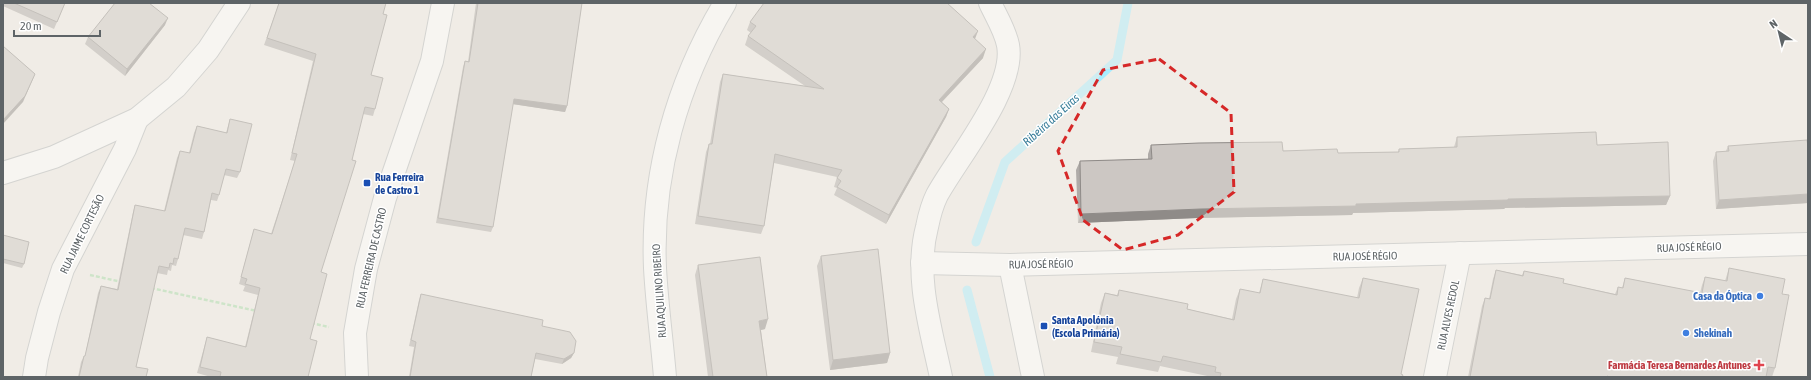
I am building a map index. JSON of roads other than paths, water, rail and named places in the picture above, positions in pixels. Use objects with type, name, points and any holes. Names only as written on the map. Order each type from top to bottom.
[{"type":"street","points":[[3,173],[54,157],[137,119],[176,87],[204,56],[239,3]]},
{"type":"street","name":"RUA FERREIRA DE CASTRO","points":[[357,377],[355,333],[366,269],[385,198],[432,61],[443,3]]},
{"type":"street","name":"RUA AQUILINO RIBEIRO","points":[[665,377],[655,268],[656,210],[665,149],[680,94],[706,34],[725,3]]},
{"type":"street","points":[[941,377],[924,296],[922,263],[926,228],[936,197],[1000,94],[1008,71],[1008,45],[1003,30],[990,3]]},
{"type":"street","name":"RUA JAIME CORTESÃO","points":[[34,377],[37,358],[47,320],[63,269],[125,149],[137,119]]},
{"type":"street","name":"RUA JOSÉ RÉGIO","points":[[922,263],[1010,264],[1808,244]]},
{"type":"street","name":"RUA ALVES REDOL","points":[[1435,377],[1460,253]]},
{"type":"street","points":[[1010,264],[1033,377]]},
{"type":"waterway","name":"Ribeira das Eiras","points":[[976,242],[1005,162],[1117,60],[1128,3]]},
{"type":"waterway","name":"Ribeira das Eiras","points":[[967,290],[990,377]]},
{"type":"place","name":"Rua Ferreira de Castro 1","points":[[367,183]]},
{"type":"place","name":"Casa da Óptica","points":[[1760,296]]},
{"type":"place","name":"Santa Apolónia (Escola Primária)","points":[[1044,326]]},
{"type":"place","name":"Shekinah","points":[[1686,333]]},
{"type":"place","name":"Farmácia Teresa Bernardes Antunes","points":[[1759,365]]}]
